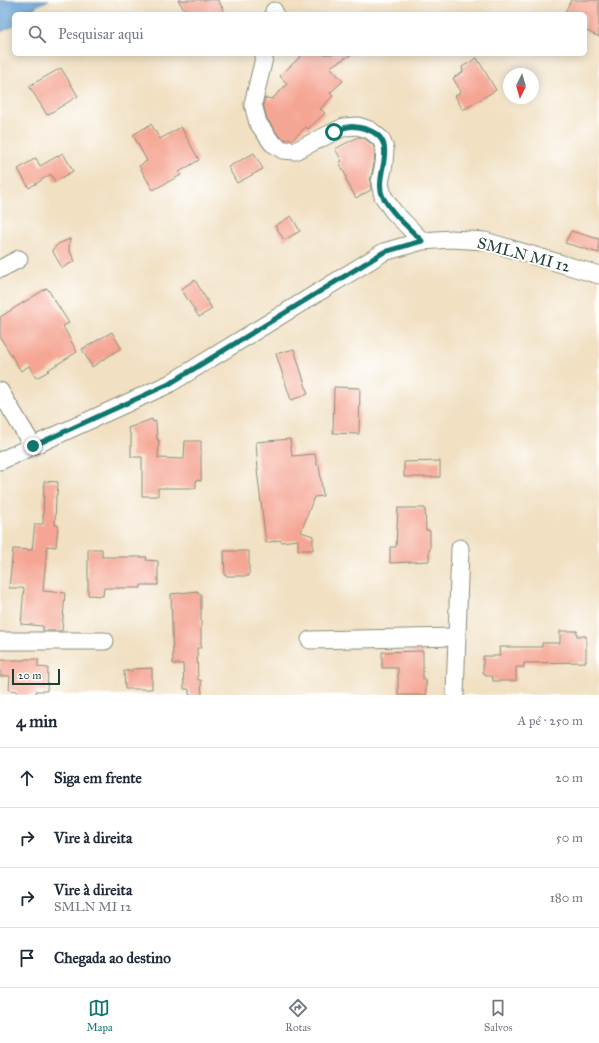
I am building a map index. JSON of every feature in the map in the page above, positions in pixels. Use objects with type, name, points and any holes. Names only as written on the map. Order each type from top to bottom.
[{"type":"street","points":[[265,56],[253,104],[258,123],[272,143],[283,150],[295,151],[344,127],[358,126],[370,130],[381,139],[385,149],[380,183],[382,196],[393,211],[422,241]]},
{"type":"street","name":"SMLN MI 12","points":[[0,461],[169,384],[384,252],[422,241],[451,239],[485,241],[599,275]]},
{"type":"street","points":[[0,269],[19,258]]},
{"type":"street","points":[[0,391],[33,446]]},
{"type":"street","points":[[455,695],[460,548]]},
{"type":"street","points":[[310,640],[457,637]]},
{"type":"street","points":[[0,641],[105,641]]},
{"type":"water","points":[[0,0],[49,0],[38,5],[30,12],[12,12],[12,27],[0,32]]},
{"type":"building","points":[[178,0],[218,0],[225,12],[186,12]]},
{"type":"building","points":[[571,0],[599,0],[599,37],[587,31],[587,12],[565,12]]},
{"type":"building","points":[[301,56],[349,56],[330,67],[343,81],[330,93],[333,96],[320,109],[325,113],[308,129],[306,127],[292,140],[289,138],[286,140],[279,136],[267,119],[263,104],[265,98],[272,99],[287,84],[280,76]]},
{"type":"building","points":[[477,58],[496,90],[463,110],[455,96],[461,92],[453,78],[463,72],[462,67]]},
{"type":"building","points":[[61,68],[78,96],[47,115],[29,86]]},
{"type":"building","points":[[151,124],[160,139],[181,127],[199,160],[179,172],[181,175],[153,190],[139,166],[147,161],[133,135]]},
{"type":"building","points":[[358,137],[365,139],[373,145],[375,151],[370,181],[371,190],[356,198],[346,180],[346,176],[339,162],[342,161],[335,149]]},
{"type":"building","points":[[63,153],[73,171],[55,182],[51,174],[29,188],[18,169],[36,158],[40,166]]},
{"type":"building","points":[[254,153],[263,169],[237,183],[228,167]]},
{"type":"building","points":[[291,216],[300,231],[284,240],[275,226]]},
{"type":"building","points":[[571,231],[599,239],[599,253],[565,243]]},
{"type":"building","points":[[70,239],[69,250],[75,261],[62,268],[52,250],[58,244]]},
{"type":"building","points":[[195,280],[212,309],[199,317],[181,289]]},
{"type":"building","points":[[47,288],[69,323],[63,326],[77,352],[36,378],[29,366],[21,371],[0,337],[0,317]]},
{"type":"building","points":[[112,332],[121,348],[92,367],[82,349]]},
{"type":"building","points":[[294,349],[308,394],[291,400],[276,354]]},
{"type":"building","points":[[334,387],[360,388],[359,434],[333,433]]},
{"type":"building","points":[[152,419],[153,422],[156,421],[157,440],[159,440],[158,458],[184,459],[185,441],[201,441],[201,481],[196,480],[196,488],[158,488],[158,496],[142,496],[142,457],[131,457],[131,437],[128,428]]},
{"type":"building","points":[[290,439],[292,456],[315,454],[317,465],[319,465],[323,496],[314,497],[301,532],[313,536],[313,550],[298,550],[298,540],[281,542],[280,540],[266,543],[257,470],[256,442]]},
{"type":"building","points":[[440,461],[440,477],[404,477],[404,462]]},
{"type":"building","points":[[44,481],[58,482],[55,525],[58,525],[56,547],[47,546],[43,591],[65,593],[62,631],[43,631],[43,626],[21,624],[24,588],[9,588],[13,549],[32,550],[35,524],[43,524]]},
{"type":"building","points":[[398,508],[425,508],[426,530],[430,531],[429,561],[390,563],[390,547],[396,547]]},
{"type":"building","points":[[88,549],[102,549],[102,557],[147,557],[146,560],[158,561],[158,585],[141,585],[141,588],[104,588],[103,596],[88,595]]},
{"type":"building","points":[[224,551],[249,551],[249,576],[225,576]]},
{"type":"building","points":[[198,591],[198,594],[201,594],[201,648],[197,648],[198,680],[201,680],[202,695],[189,695],[189,689],[184,689],[183,664],[173,664],[171,594]]},
{"type":"building","points":[[560,631],[577,631],[577,636],[586,636],[586,662],[524,663],[524,667],[516,667],[516,681],[493,681],[492,676],[485,676],[485,673],[483,673],[483,656],[500,656],[499,647],[542,647],[542,643],[560,643]]},
{"type":"building","points":[[423,651],[423,679],[426,679],[426,695],[398,695],[398,668],[382,668],[382,652]]},
{"type":"building","points":[[38,659],[38,667],[48,668],[47,691],[36,691],[36,695],[17,695],[17,691],[9,690],[10,676],[0,676],[0,660]]},
{"type":"building","points":[[152,668],[152,689],[125,689],[124,671]]},
{"type":"route","points":[[33,446],[169,384],[384,252],[422,241],[393,211],[382,196],[380,183],[385,149],[381,139],[370,130],[358,126],[344,127],[334,132]]}]
